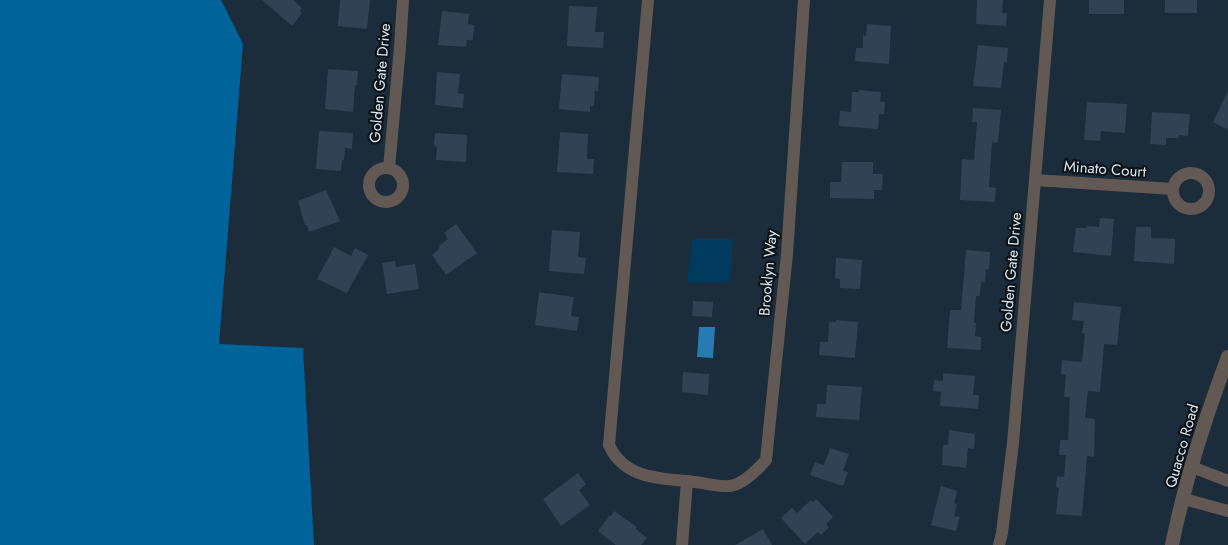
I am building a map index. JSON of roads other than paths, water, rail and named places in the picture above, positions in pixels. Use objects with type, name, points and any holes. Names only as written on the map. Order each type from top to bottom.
[{"type":"street","name":"Golden Gate Drive","points":[[389,168],[403,0]]},
{"type":"street","name":"Brooklyn Way","points":[[648,0],[609,445],[614,455],[625,466],[643,476],[730,487],[753,474],[766,460],[787,254],[804,0]]},
{"type":"street","name":"Golden Gate Drive","points":[[999,545],[1013,449],[1050,0]]},
{"type":"street","name":"Minato Court","points":[[1035,180],[1173,189]]},
{"type":"street","name":"Quacco Road","points":[[1172,545],[1213,396],[1228,357]]},
{"type":"street","points":[[1192,467],[1228,481]]},
{"type":"street","points":[[682,545],[687,481]]},
{"type":"street","points":[[1184,499],[1228,511]]}]
